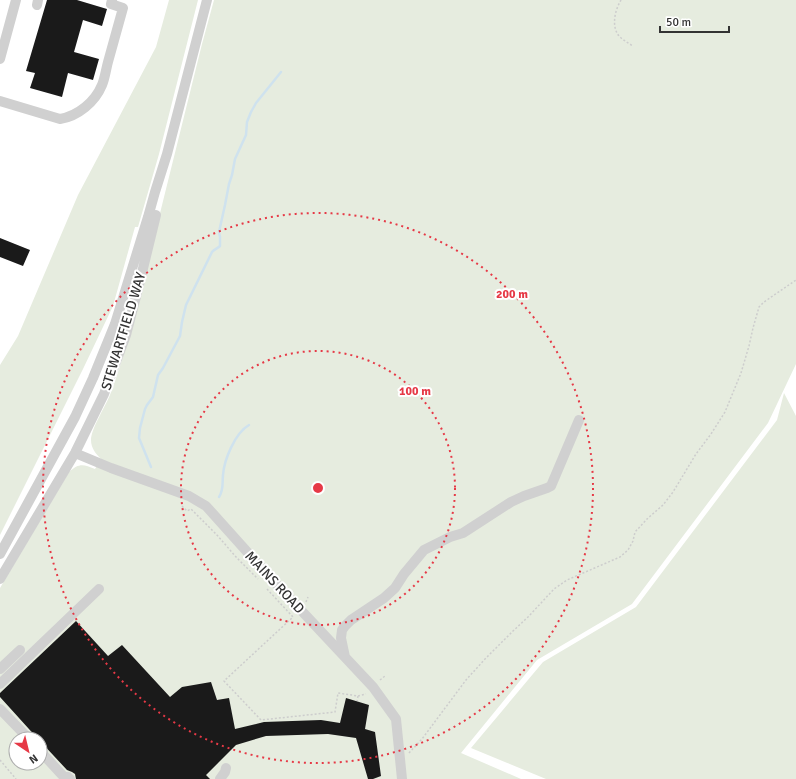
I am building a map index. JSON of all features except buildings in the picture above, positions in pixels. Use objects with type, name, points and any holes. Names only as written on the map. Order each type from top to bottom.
[{"type":"street","points":[[0,59],[16,0]]},
{"type":"street","points":[[0,101],[60,119],[68,118],[87,106],[102,86],[123,8],[111,4],[112,0]]},
{"type":"street","name":"STEWARTFIELD WAY","points":[[0,554],[75,417],[115,324],[167,154],[207,0]]},
{"type":"street","name":"STEWARTFIELD WAY","points":[[0,579],[75,453],[104,394],[126,335],[153,226],[167,154]]},
{"type":"street","points":[[345,658],[341,638],[342,630],[351,620],[384,598],[395,588],[404,574],[424,550],[450,537],[463,533],[511,502],[551,486],[579,420]]},
{"type":"street","name":"MAINS ROAD","points":[[75,453],[111,468],[189,496],[206,506],[373,687],[396,719],[402,779]]},
{"type":"street","points":[[0,684],[99,589]]},
{"type":"street","points":[[0,669],[20,650]]},
{"type":"street","points":[[0,709],[21,731]]},
{"type":"street","points":[[48,760],[64,777],[68,777],[70,779]]},
{"type":"street","points":[[220,779],[226,772],[226,768]]},
{"type":"path","points":[[621,0],[615,13],[618,35],[620,38],[633,46]]},
{"type":"path","points":[[400,763],[422,738],[480,664],[554,589],[567,580],[620,557],[628,550],[633,541],[635,532],[663,505],[673,492],[686,469],[712,434],[725,412],[750,346],[759,307],[796,280]]},
{"type":"path","points":[[182,506],[187,512],[191,509],[261,582]]},
{"type":"path","points":[[265,587],[292,617],[224,681],[261,720],[335,712],[338,692],[358,696],[357,701]]},
{"type":"path","points":[[0,760],[16,779]]},
{"type":"shaded area","points":[[169,0],[198,0],[159,154],[138,227],[135,227],[113,306],[0,535],[0,365],[18,336],[78,195],[156,47]]},
{"type":"shaded area","points":[[214,0],[796,0],[796,364],[768,423],[632,604],[537,660],[461,753],[521,779],[0,779],[0,588],[69,472],[81,465],[95,469],[101,459],[91,443],[92,435],[110,395],[130,331]]},
{"type":"shaded area","points":[[784,393],[796,416],[796,779],[546,779],[471,748],[543,662],[636,607],[777,420]]},
{"type":"waterway","points":[[151,467],[139,438],[145,409],[153,397],[158,375],[180,336],[186,305],[212,252],[220,246],[219,232],[229,184],[235,159],[246,135],[247,122],[251,112],[256,103],[281,72]]},
{"type":"waterway","points":[[219,497],[222,489],[224,469],[231,447],[239,434],[249,425]]}]
